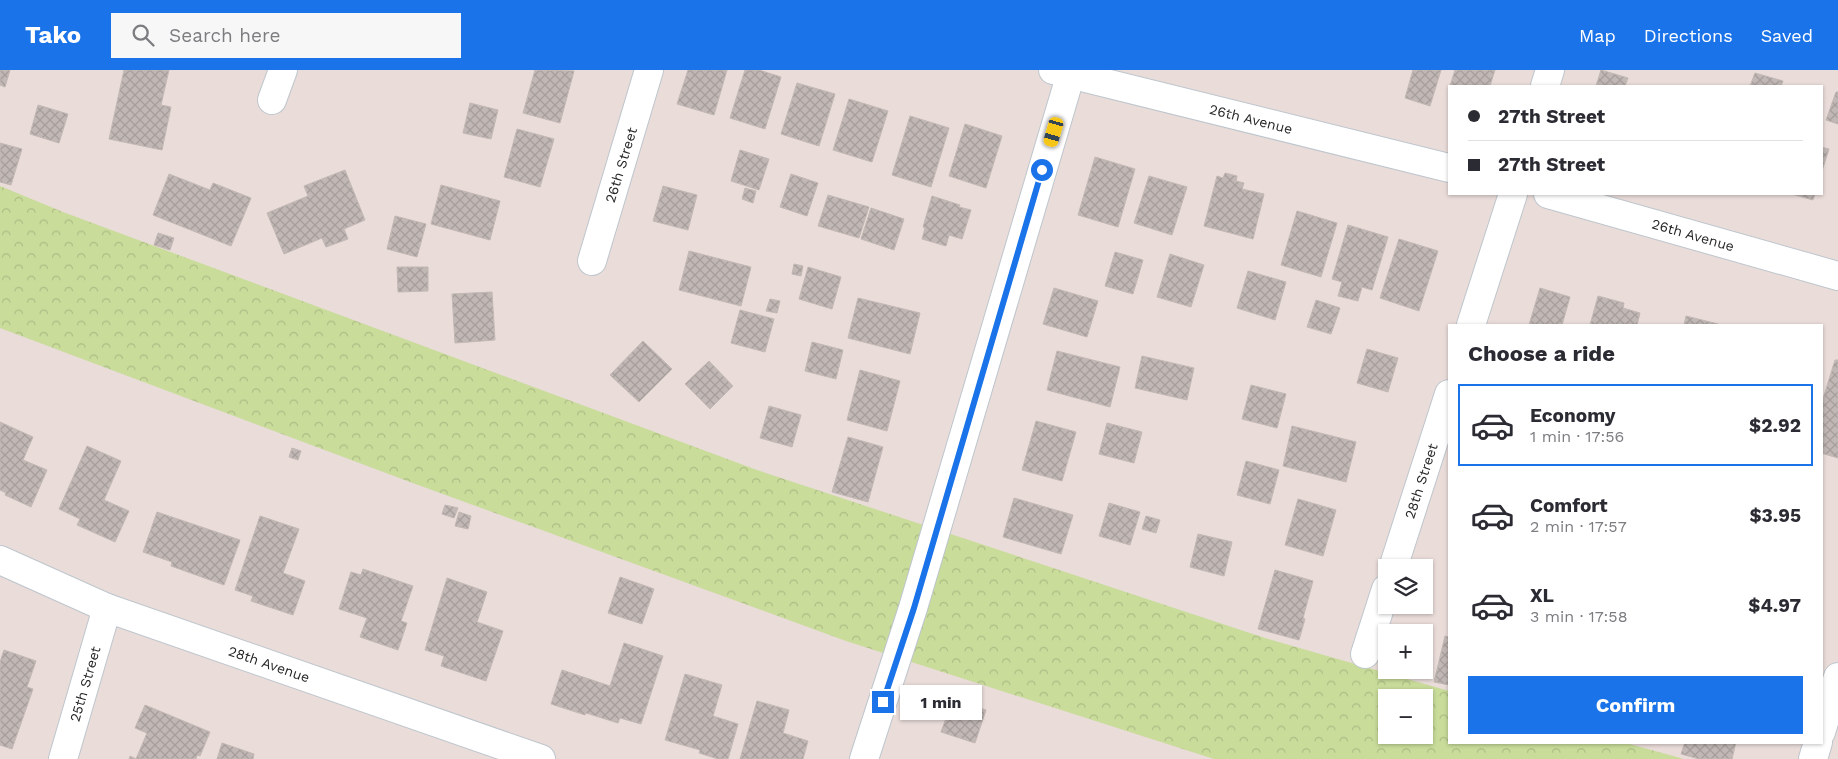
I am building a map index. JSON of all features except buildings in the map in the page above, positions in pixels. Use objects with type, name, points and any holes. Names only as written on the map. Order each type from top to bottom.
[{"type":"street","points":[[272,100],[283,70]]},
{"type":"street","name":"26th Street","points":[[592,261],[649,70]]},
{"type":"street","points":[[1545,85],[1550,70]]},
{"type":"street","points":[[864,759],[914,608],[1065,72]]},
{"type":"street","name":"26th Avenue","points":[[1065,72],[1448,168]]},
{"type":"street","points":[[1471,324],[1513,195]]},
{"type":"street","name":"26th Avenue","points":[[1552,195],[1838,276]]},
{"type":"street","name":"28th Street","points":[[1396,559],[1448,397]]},
{"type":"street","name":"28th Avenue","points":[[0,560],[107,608],[541,759]]},
{"type":"street","name":"25th Street","points":[[63,759],[107,608]]},
{"type":"street","points":[[1365,654],[1378,614]]},
{"type":"street","points":[[1823,726],[1838,677]]},
{"type":"street","points":[[1813,759],[1817,744]]},
{"type":"green space","points":[[0,186],[63,212],[757,470],[1265,638],[1378,671],[1378,679],[1407,679],[1448,691],[1448,744],[1630,744],[1684,759],[1214,759],[846,641],[410,482],[0,328]]},
{"type":"route","points":[[883,702],[914,608],[1042,170]]}]
